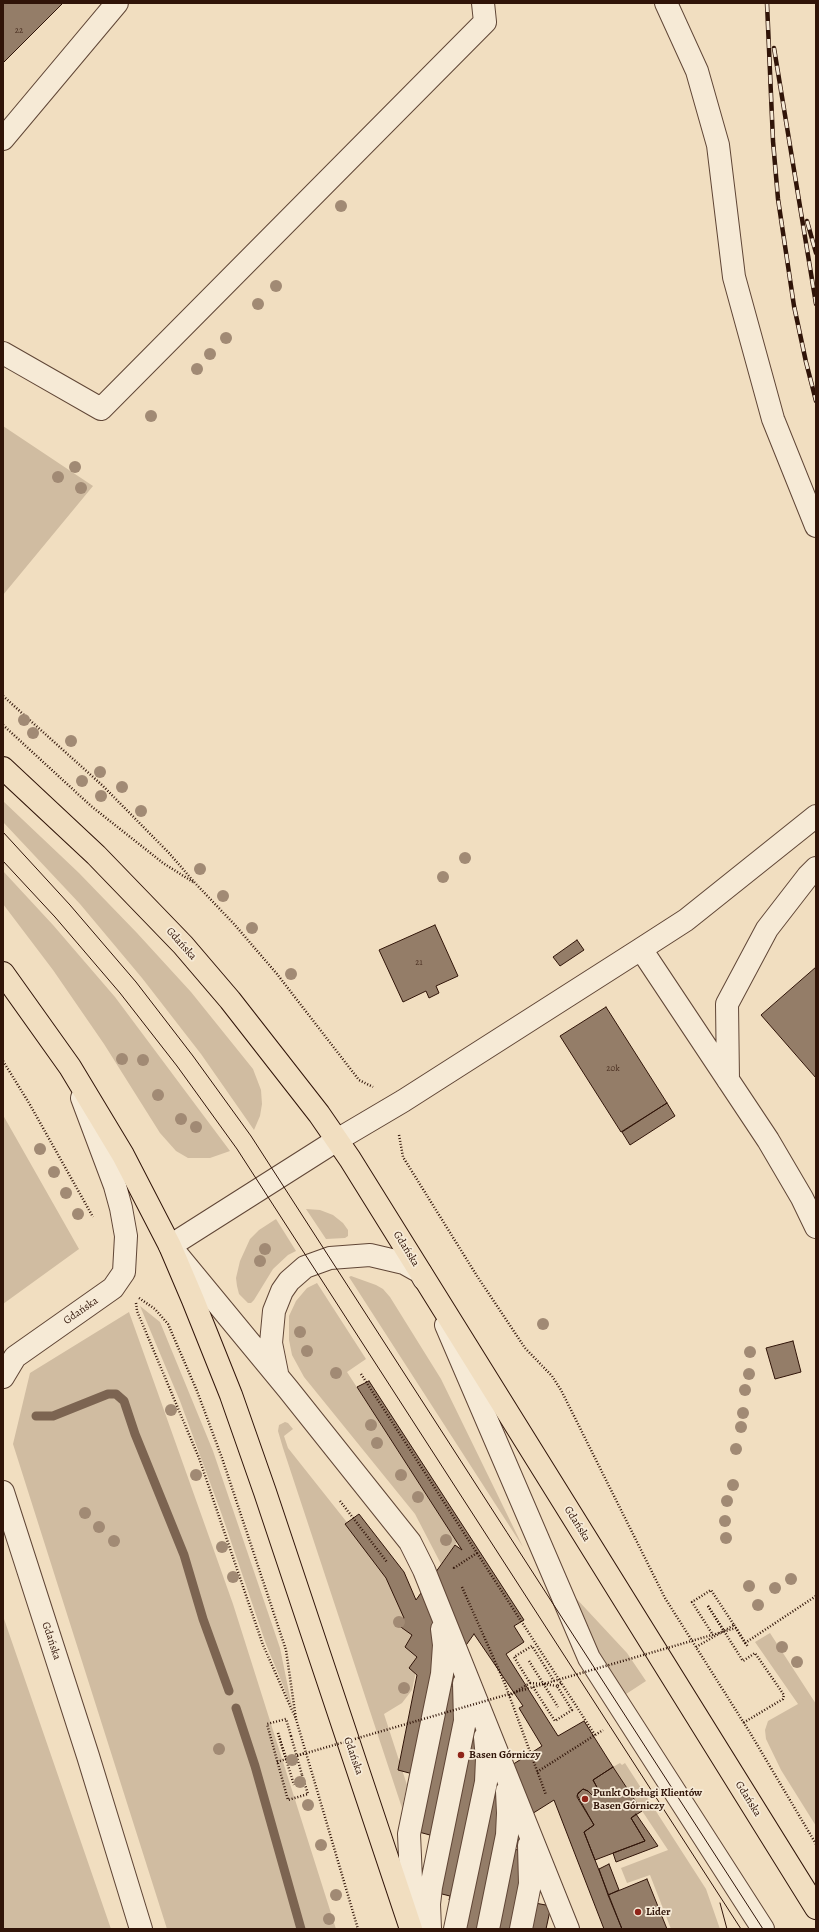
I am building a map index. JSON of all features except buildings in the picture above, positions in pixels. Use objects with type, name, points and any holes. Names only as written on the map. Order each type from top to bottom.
[{"type":"main road","name":"Gdańska","points":[[3,768],[96,855],[183,945],[270,1050],[337,1140],[816,1908]]},
{"type":"main road","name":"Gdańska","points":[[3,973],[70,1067],[123,1155],[170,1246],[231,1395],[266,1492],[412,1929]]},
{"type":"lane","points":[[3,139],[117,3]]},
{"type":"lane","points":[[3,353],[101,409],[485,22],[483,3]]},
{"type":"lane","points":[[666,3],[697,71],[718,145],[734,277],[773,419],[816,526]]},
{"type":"lane","points":[[563,1928],[544,1868],[418,1556],[407,1538],[288,1389],[170,1246],[337,1140],[388,1110],[686,920],[816,816]]},
{"type":"lane","points":[[728,1080],[727,1004],[767,929],[808,876],[816,868]]},
{"type":"lane","points":[[641,949],[768,1140],[802,1198],[816,1227]]},
{"type":"lane","name":"Gdańska","points":[[3,1377],[15,1357],[113,1288],[124,1272],[126,1236],[115,1186],[70,1067]]},
{"type":"lane","points":[[288,1389],[275,1369],[270,1343],[271,1321],[282,1291],[296,1274],[305,1267],[322,1260],[357,1254],[394,1259],[420,1272],[442,1316],[589,1658],[763,1929]]},
{"type":"lane","name":"Gdańska","points":[[3,1492],[88,1756],[141,1929]]},
{"type":"lane","points":[[412,1929],[409,1834],[443,1661],[442,1626],[435,1597]]},
{"type":"lane","points":[[430,1929],[430,1887],[464,1721],[464,1687],[456,1650]]},
{"type":"lane","points":[[455,1929],[486,1782],[487,1747],[478,1705]]},
{"type":"lane","points":[[488,1929],[508,1824],[507,1789],[500,1758]]},
{"type":"lane","points":[[521,1929],[529,1890],[530,1867],[529,1844],[522,1813]]},
{"type":"path","points":[[3,696],[103,786],[169,853],[234,924],[277,974],[359,1080],[371,1085],[381,1094],[400,1136],[403,1157],[477,1276],[525,1348],[552,1376],[561,1390],[665,1598],[816,1844]]},
{"type":"path","points":[[3,725],[91,806],[163,863],[195,883]]},
{"type":"path","points":[[3,1061],[29,1103],[94,1218]]},
{"type":"path","points":[[296,1719],[260,1638],[199,1458],[137,1311],[136,1296],[155,1309],[168,1324],[222,1458],[286,1650],[296,1719],[358,1929]]},
{"type":"path","points":[[361,1374],[595,1735]]},
{"type":"path","points":[[338,1499],[391,1567]]},
{"type":"path","points":[[457,1575],[454,1568],[477,1553]]},
{"type":"path","points":[[460,1582],[509,1696],[548,1802]]},
{"type":"path","points":[[286,1759],[713,1635],[724,1631],[736,1628],[748,1647],[745,1643],[734,1625],[711,1590],[692,1602],[713,1635]]},
{"type":"path","points":[[745,1643],[816,1596]]},
{"type":"path","points":[[708,1606],[743,1661],[755,1653],[784,1695],[783,1699],[743,1723]]},
{"type":"path","points":[[696,1647],[734,1625]]},
{"type":"path","points":[[530,1683],[514,1657],[532,1646],[554,1681]]},
{"type":"path","points":[[529,1661],[558,1707]]},
{"type":"path","points":[[509,1696],[530,1683],[557,1686],[561,1683]]},
{"type":"path","points":[[533,1687],[555,1721],[572,1710],[557,1686]]},
{"type":"path","points":[[286,1719],[296,1756],[308,1794],[288,1800],[266,1724],[286,1719]]},
{"type":"path","points":[[412,1728],[414,1721]]},
{"type":"path","points":[[537,1772],[604,1729]]},
{"type":"path","points":[[278,1733],[294,1785]]},
{"type":"path","points":[[277,1762],[305,1753]]},
{"type":"shaded area","points":[[3,426],[93,486],[3,595]]},
{"type":"shaded area","points":[[3,801],[79,873],[137,933],[191,992],[253,1069],[261,1090],[262,1104],[260,1116],[254,1130],[201,1054],[142,978],[80,904],[3,822]]},
{"type":"shaded area","points":[[3,871],[53,925],[115,997],[230,1151],[210,1158],[188,1158],[176,1151],[160,1133],[104,1044],[53,970],[3,904]]},
{"type":"shaded area","points":[[3,1115],[79,1249],[3,1304]]},
{"type":"shaded area","points":[[306,1209],[320,1210],[333,1215],[343,1223],[348,1230],[348,1236],[345,1238],[326,1239]]},
{"type":"shaded area","points":[[276,1219],[296,1251],[288,1255],[273,1269],[254,1300],[251,1303],[248,1303],[239,1294],[237,1286],[236,1278],[240,1261],[250,1239],[259,1230]]},
{"type":"shaded area","points":[[351,1276],[376,1285],[383,1289],[390,1297],[441,1379],[523,1547],[349,1277]]},
{"type":"shaded area","points":[[317,1283],[366,1359],[347,1372],[457,1542],[441,1564],[415,1514],[304,1377],[292,1355],[289,1340],[289,1316],[296,1301],[307,1288]]},
{"type":"shaded area","points":[[140,1306],[160,1322],[213,1451],[280,1648],[292,1707],[266,1644],[222,1515],[180,1401]]},
{"type":"shaded area","points":[[129,1312],[233,1604],[336,1929],[167,1929],[13,1444],[30,1373]]},
{"type":"shaded area","points":[[285,1422],[288,1423],[293,1429],[284,1436],[288,1448],[380,1564],[415,1638],[418,1662],[412,1690],[402,1703],[384,1714],[407,1785],[402,1808],[283,1448],[278,1431],[279,1425]]},
{"type":"shaded area","points":[[573,1595],[627,1653],[646,1681],[620,1698],[571,1596]]},
{"type":"shaded area","points":[[3,1616],[111,1929],[3,1929]]},
{"type":"shaded area","points":[[770,1633],[816,1704],[816,1826],[781,1770],[766,1739],[765,1730],[768,1721],[798,1704],[755,1642]]},
{"type":"shaded area","points":[[620,1763],[622,1765],[625,1763],[706,1889],[720,1929],[671,1929],[650,1875],[627,1883],[621,1868],[668,1850],[613,1767]]},
{"type":"waterway","points":[[36,1416],[53,1416],[108,1394],[116,1394],[124,1401],[135,1434],[184,1555],[203,1619],[229,1691]]},
{"type":"waterway","points":[[236,1708],[255,1766],[301,1929]]},
{"type":"tram line","points":[[3,832],[70,905],[136,982],[193,1056],[251,1136],[763,1929]]},
{"type":"tram line","points":[[3,861],[55,917],[120,993],[177,1066],[237,1149],[741,1929]]},
{"type":"tram line","points":[[720,1903],[727,1929]]},
{"type":"railway","points":[[767,3],[773,141],[778,199],[794,306],[816,401]]},
{"type":"railway","points":[[774,48],[816,304]]},
{"type":"railway","points":[[807,221],[816,253]]},
{"type":"place","name":"Basen Górniczy","points":[[461,1755]]},
{"type":"place","name":"Punkt Obsługi Klientów Basen Górniczy","points":[[585,1799]]},
{"type":"place","name":"Lider","points":[[638,1912]]}]
